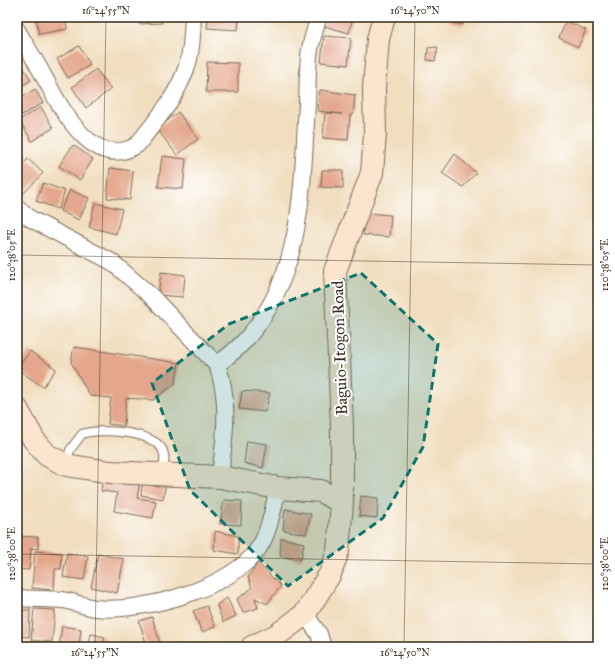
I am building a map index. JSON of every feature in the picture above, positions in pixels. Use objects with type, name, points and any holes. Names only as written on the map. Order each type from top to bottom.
[{"type":"main road","name":"Baguio-Itogon Road","points":[[252,647],[277,635],[305,614],[330,574],[338,551],[342,503],[342,425],[335,271],[372,173],[376,134],[374,88],[378,38],[384,17]]},
{"type":"main road","points":[[17,409],[34,440],[47,455],[66,465],[110,472],[163,473],[220,477],[278,488],[321,491],[342,503]]},
{"type":"main road","points":[[321,491],[342,479]]},
{"type":"street","points":[[17,30],[64,113],[80,134],[98,147],[118,153],[129,150],[137,145],[177,90],[187,68],[192,42],[193,17]]},
{"type":"street","points":[[217,365],[238,348],[260,322],[283,281],[296,229],[303,184],[310,49],[318,17]]},
{"type":"street","points":[[17,208],[31,219],[112,262],[150,295],[217,365],[222,378],[225,404],[220,477]]},
{"type":"street","points":[[17,598],[63,600],[96,608],[122,607],[184,596],[235,571],[254,554],[267,533],[278,488]]},
{"type":"street","points":[[305,614],[320,634],[323,647]]},
{"type":"lane","points":[[66,465],[70,450],[82,434],[99,432],[137,434],[154,442],[162,448],[164,454],[163,473]]},
{"type":"highlighted area","points":[[361,273],[438,344],[423,447],[383,518],[288,586],[190,490],[152,383],[229,324]]},
{"type":"building","points":[[36,17],[65,17],[67,29],[39,34]]},
{"type":"building","points":[[139,17],[161,17],[162,23],[139,24]]},
{"type":"building","points":[[208,17],[239,17],[238,30],[207,28]]},
{"type":"building","points":[[326,17],[353,17],[349,33],[324,26]]},
{"type":"building","points":[[450,17],[464,17],[463,25],[449,22]]},
{"type":"building","points":[[566,21],[586,30],[578,47],[559,38]]},
{"type":"building","points":[[324,36],[351,38],[348,65],[321,62]]},
{"type":"building","points":[[79,46],[90,65],[68,78],[57,59]]},
{"type":"building","points":[[438,47],[435,61],[427,60],[428,48]]},
{"type":"building","points":[[17,57],[31,80],[20,87],[17,83]]},
{"type":"building","points":[[207,62],[238,63],[238,92],[206,92]]},
{"type":"building","points":[[96,69],[111,89],[86,108],[72,87]]},
{"type":"building","points":[[35,89],[43,103],[22,115],[17,105],[17,100]]},
{"type":"building","points":[[320,90],[355,95],[353,115],[350,115],[348,140],[323,138],[325,113],[342,114],[318,111]]},
{"type":"building","points":[[41,107],[53,128],[32,141],[19,120]]},
{"type":"building","points":[[178,112],[198,139],[177,155],[157,129]]},
{"type":"building","points":[[73,145],[93,159],[80,180],[59,166]]},
{"type":"building","points":[[17,151],[24,158],[17,166]]},
{"type":"building","points":[[455,154],[476,173],[463,187],[442,173]]},
{"type":"building","points":[[162,156],[186,159],[183,189],[158,187]]},
{"type":"building","points":[[28,159],[43,173],[23,194],[17,188],[17,170]]},
{"type":"building","points":[[110,168],[133,171],[130,200],[107,198]]},
{"type":"building","points":[[322,170],[343,170],[343,188],[321,187]]},
{"type":"building","points":[[43,183],[65,191],[58,209],[36,201]]},
{"type":"building","points":[[70,190],[89,198],[79,220],[60,211]]},
{"type":"building","points":[[95,203],[122,209],[116,234],[89,227]]},
{"type":"building","points":[[365,213],[391,215],[389,237],[363,235]]},
{"type":"building","points":[[161,272],[185,275],[183,297],[158,295]]},
{"type":"building","points":[[74,347],[179,363],[175,384],[153,400],[126,398],[124,426],[108,424],[111,398],[90,396],[71,362]]},
{"type":"building","points":[[30,351],[56,369],[43,387],[17,369]]},
{"type":"building","points":[[242,391],[270,393],[265,412],[239,409]]},
{"type":"building","points":[[247,441],[267,444],[263,468],[244,463]]},
{"type":"building","points":[[103,476],[140,481],[137,498],[156,501],[153,518],[114,511],[117,493],[101,491]]},
{"type":"building","points":[[143,479],[166,483],[163,499],[141,495]]},
{"type":"building","points":[[361,496],[378,498],[377,518],[359,516]]},
{"type":"building","points":[[224,500],[242,501],[241,525],[220,524]]},
{"type":"building","points":[[285,509],[311,514],[306,534],[283,530]]},
{"type":"building","points":[[215,531],[238,536],[238,554],[214,550]]},
{"type":"building","points":[[17,536],[38,537],[38,549],[31,548],[29,570],[17,569]]},
{"type":"building","points":[[281,538],[304,543],[301,560],[280,556]]},
{"type":"building","points":[[35,551],[62,553],[61,569],[55,569],[54,590],[32,588]]},
{"type":"building","points":[[67,553],[88,556],[84,580],[63,577]]},
{"type":"building","points":[[98,554],[124,559],[117,593],[91,587]]},
{"type":"building","points":[[258,563],[281,586],[267,604],[255,598],[258,608],[243,613],[237,599],[252,588],[248,577]]},
{"type":"building","points":[[227,598],[236,616],[223,622],[217,605]]},
{"type":"building","points":[[207,606],[215,627],[202,632],[193,611]]},
{"type":"building","points":[[34,609],[55,610],[52,642],[31,640]]},
{"type":"building","points":[[17,610],[30,610],[29,637],[17,636]]},
{"type":"building","points":[[152,617],[160,643],[147,646],[139,621]]},
{"type":"building","points":[[62,626],[81,629],[79,647],[59,647]]},
{"type":"building","points":[[91,634],[105,637],[103,647],[88,647]]}]
